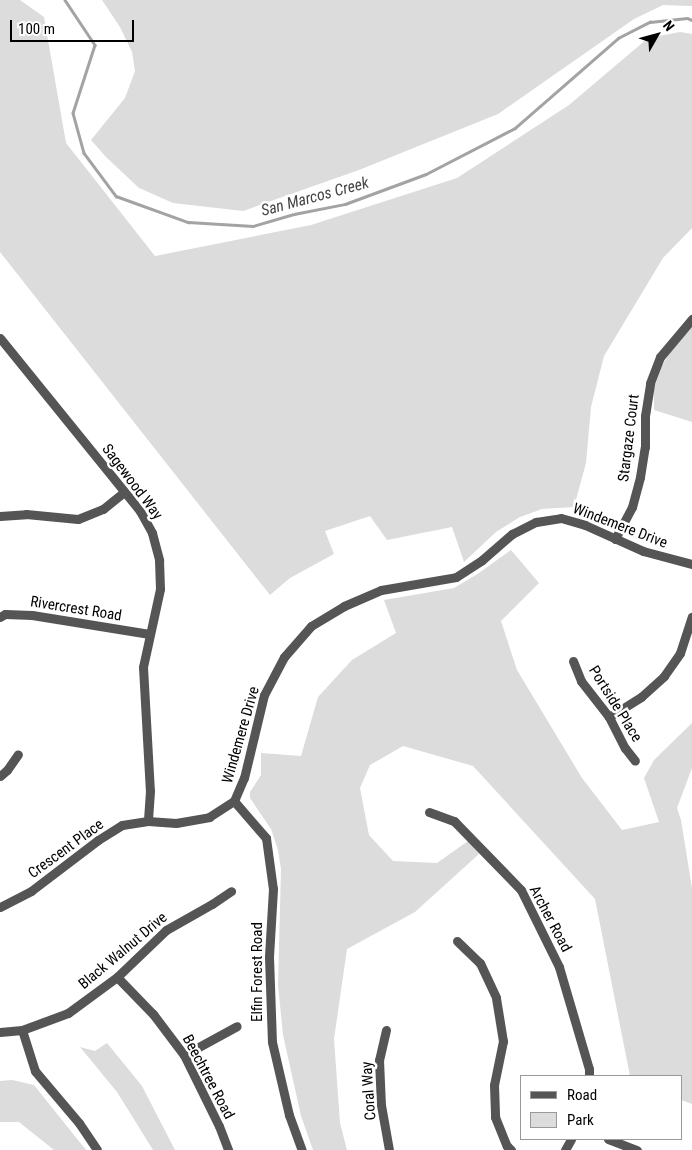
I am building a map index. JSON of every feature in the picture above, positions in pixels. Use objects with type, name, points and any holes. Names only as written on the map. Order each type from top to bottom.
[{"type":"street","name":"Stargaze Court","points":[[615,539],[632,507],[640,477],[645,447],[645,416],[650,383],[660,357],[692,319]]},
{"type":"street","name":"Sagewood Way","points":[[0,338],[140,511],[152,532],[159,560],[160,589],[143,667],[150,791],[148,821]]},
{"type":"street","points":[[0,516],[26,514],[78,519],[103,509],[124,492]]},
{"type":"street","name":"Windemere Drive","points":[[234,801],[244,778],[264,695],[284,657],[311,626],[344,606],[381,590],[456,577],[482,560],[512,534],[536,522],[561,518],[584,525],[643,551],[692,564]]},
{"type":"street","name":"Rivercrest Road","points":[[0,617],[5,614],[32,615],[149,634]]},
{"type":"street","points":[[609,717],[641,697],[664,676],[680,653],[692,618]]},
{"type":"street","name":"Portside Place","points":[[573,661],[581,681],[609,717],[625,748],[635,761]]},
{"type":"street","points":[[0,776],[7,770],[18,754]]},
{"type":"street","name":"Crescent Place","points":[[0,907],[31,891],[98,840],[122,825],[148,821],[176,823],[209,817],[234,801]]},
{"type":"street","name":"Elfin Forest Road","points":[[234,801],[266,838],[273,889],[269,957],[272,1042],[289,1115],[302,1150]]},
{"type":"street","name":"Archer Road","points":[[429,812],[454,821],[521,890],[559,967],[589,1069],[589,1075]]},
{"type":"street","name":"Black Walnut Drive","points":[[0,1032],[22,1030],[68,1013],[117,976],[166,930],[231,891]]},
{"type":"street","points":[[457,941],[480,963],[496,998],[503,1041],[494,1085],[495,1118],[507,1146],[511,1150]]},
{"type":"street","name":"Beechtree Road","points":[[117,976],[153,1014],[184,1055],[228,1150]]},
{"type":"street","points":[[184,1055],[237,1026]]},
{"type":"street","points":[[22,1030],[35,1070],[79,1123],[97,1150]]},
{"type":"street","name":"Coral Way","points":[[386,1030],[379,1060],[381,1105],[389,1150]]},
{"type":"street","points":[[611,1140],[637,1150]]},
{"type":"green space","points":[[0,0],[20,0],[44,17],[66,143],[155,256],[311,225],[457,178],[569,105],[648,38],[680,32],[692,34],[692,228],[663,258],[604,356],[591,407],[586,463],[574,507],[542,509],[520,517],[496,532],[464,562],[452,527],[387,540],[370,516],[325,531],[334,554],[290,578],[270,595],[0,252]]},
{"type":"green space","points":[[102,0],[692,0],[692,6],[663,5],[634,19],[498,114],[359,170],[243,211],[173,203],[139,188],[91,140],[125,98],[135,71],[132,52],[120,27]]},
{"type":"green space","points":[[692,327],[692,422],[654,410],[654,388],[662,366],[675,343]]},
{"type":"green space","points":[[511,550],[539,583],[501,621],[517,670],[582,778],[622,830],[659,822],[644,778],[654,760],[692,723],[692,768],[677,808],[681,820],[692,888],[692,1104],[682,1100],[682,1075],[630,1075],[595,899],[473,766],[403,746],[370,765],[360,788],[369,835],[393,861],[437,863],[468,841],[479,854],[415,912],[347,949],[334,1039],[340,1123],[347,1150],[313,1150],[301,1116],[283,1035],[278,985],[281,869],[278,850],[271,829],[250,798],[250,792],[261,775],[261,753],[301,756],[318,697],[352,660],[396,633],[384,600],[454,588]]},
{"type":"green space","points":[[107,1043],[142,1086],[175,1150],[153,1150],[117,1092],[80,1047],[95,1051]]},
{"type":"green space","points":[[12,1080],[34,1085],[86,1150],[54,1150],[19,1122],[0,1122],[0,1081]]},
{"type":"waterway","name":"San Marcos Creek","points":[[65,0],[95,45],[73,113],[84,153],[116,196],[188,222],[253,226],[294,214],[345,204],[426,174],[515,128],[618,38],[650,22],[687,18],[692,20]]}]
